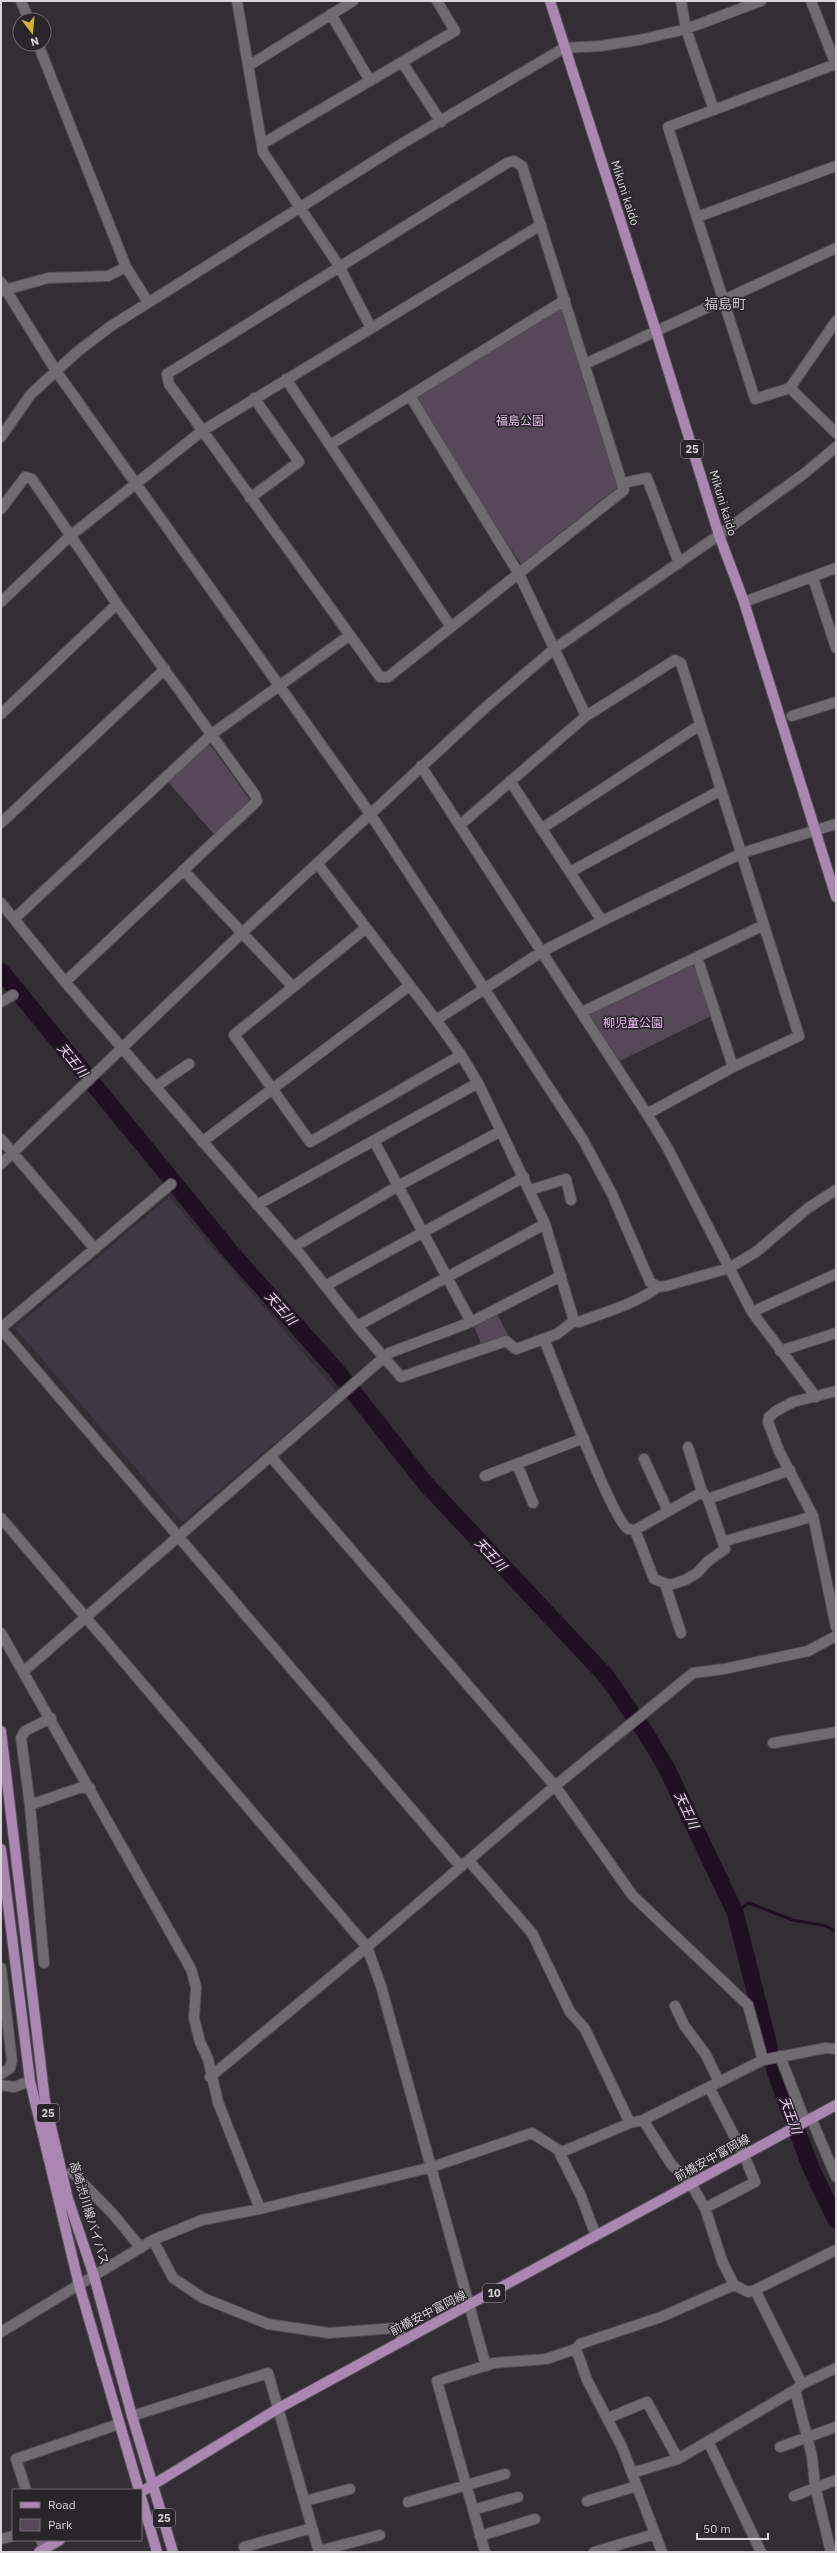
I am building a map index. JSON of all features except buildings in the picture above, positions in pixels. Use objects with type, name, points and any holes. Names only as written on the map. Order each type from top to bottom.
[{"type":"main road","name":"Mikuni kaido","points":[[550,1],[656,331],[719,535],[744,602],[836,897]]},
{"type":"main road","name":"高崎渋川線バイパス","points":[[1,1731],[45,2101],[68,2199],[94,2276],[132,2416],[154,2484],[173,2552]]},
{"type":"main road","name":"高崎渋川線バイパス","points":[[1,1849],[30,2081],[79,2285],[139,2489]]},
{"type":"main road","name":"前橋安中富岡線","points":[[142,2490],[279,2408],[471,2306],[836,2105]]},
{"type":"main road","name":"25","points":[[142,2500],[157,2552]]},
{"type":"main road","points":[[42,2548],[58,2541]]},
{"type":"street","points":[[21,1],[26,12]]},
{"type":"street","points":[[237,1],[263,152],[339,266],[370,326]]},
{"type":"street","points":[[248,66],[353,1]]},
{"type":"street","points":[[262,144],[454,31],[437,1]]},
{"type":"street","points":[[681,1],[686,29],[714,110]]},
{"type":"street","points":[[1,437],[31,394],[96,337],[148,302],[300,208],[564,48],[639,40],[686,29],[761,1]]},
{"type":"street","points":[[811,1],[836,65],[668,127],[755,399],[790,388],[836,321]]},
{"type":"street","points":[[331,14],[370,81]]},
{"type":"street","points":[[41,52],[126,267],[148,302]]},
{"type":"street","points":[[402,62],[441,122]]},
{"type":"street","points":[[514,162],[522,166],[541,225],[586,364],[624,490],[388,678],[380,677],[166,379],[170,370],[507,163],[514,162]]},
{"type":"street","points":[[697,217],[836,166]]},
{"type":"street","points":[[1,602],[70,536],[202,431],[370,326],[541,225]]},
{"type":"street","points":[[586,364],[836,248]]},
{"type":"street","points":[[126,267],[108,276],[48,278],[2,287],[56,371],[280,684],[371,815],[583,1140],[612,1194],[646,1278],[658,1287]]},
{"type":"street","points":[[330,445],[565,300]]},
{"type":"street","points":[[286,379],[451,627]]},
{"type":"street","points":[[790,388],[836,433]]},
{"type":"street","points":[[410,396],[519,574],[586,716]]},
{"type":"street","points":[[250,498],[299,462],[254,398]]},
{"type":"street","points":[[1,1164],[11,1152],[121,1047],[317,863],[371,815],[421,766],[554,649],[719,535],[817,464],[836,447]]},
{"type":"street","points":[[1,509],[25,477],[32,479],[117,604],[212,734],[255,795],[257,801],[65,982]]},
{"type":"street","points":[[623,483],[647,478],[679,563]]},
{"type":"street","points":[[744,602],[813,578],[836,568]]},
{"type":"street","points":[[813,578],[833,629],[836,648]]},
{"type":"street","points":[[1,714],[117,604]]},
{"type":"street","points":[[14,919],[212,734],[350,635]]},
{"type":"street","points":[[460,825],[586,716],[675,660],[681,663],[799,1036],[733,1067],[647,1114]]},
{"type":"street","points":[[1,823],[165,669]]},
{"type":"street","points":[[792,716],[836,702]]},
{"type":"street","points":[[542,829],[700,725]]},
{"type":"street","points":[[421,766],[647,1114],[752,1312],[816,1397]]},
{"type":"street","points":[[510,781],[602,921]]},
{"type":"street","points":[[570,872],[721,790]]},
{"type":"street","points":[[436,1020],[543,952],[602,921],[742,853],[836,824]]},
{"type":"street","points":[[317,863],[462,1055],[478,1083],[524,1177],[545,1224],[574,1321]]},
{"type":"street","points":[[183,870],[243,932],[293,987]]},
{"type":"street","points":[[1,903],[65,982],[294,1247],[357,1326],[402,1377],[506,1341],[516,1349],[562,1331],[574,1321],[579,1322],[624,1306],[646,1296],[658,1287],[729,1268],[756,1252],[808,1208],[836,1190]]},
{"type":"street","points":[[582,1012],[764,925]]},
{"type":"street","points":[[366,928],[234,1035],[310,1142],[462,1055]]},
{"type":"street","points":[[697,957],[733,1067]]},
{"type":"street","points":[[202,1142],[409,986]]},
{"type":"street","points":[[1,1002],[13,995]]},
{"type":"street","points":[[155,1087],[189,1064]]},
{"type":"street","points":[[257,1206],[478,1083]]},
{"type":"street","points":[[294,1247],[398,1186],[501,1131]]},
{"type":"street","points":[[1,1139],[95,1249]]},
{"type":"street","points":[[374,1141],[471,1322]]},
{"type":"street","points":[[325,1286],[524,1177]]},
{"type":"street","points":[[530,1190],[566,1179],[571,1200]]},
{"type":"street","points":[[171,1184],[1,1328],[179,1538],[465,1864],[532,1932],[570,2012],[585,2029],[630,2123]]},
{"type":"street","points":[[357,1326],[545,1224]]},
{"type":"street","points":[[752,1312],[836,1274]]},
{"type":"street","points":[[24,1671],[85,1616],[179,1538],[389,1353],[471,1322],[561,1276]]},
{"type":"street","points":[[780,1351],[836,1333]]},
{"type":"street","points":[[544,1339],[599,1476],[624,1527],[635,1530],[668,1511],[705,1496],[790,1470]]},
{"type":"street","points":[[836,1391],[793,1402],[769,1417],[768,1422],[780,1451],[813,1516],[836,1627]]},
{"type":"street","points":[[486,1476],[584,1438]]},
{"type":"street","points":[[635,1530],[654,1579],[665,1584],[685,1580],[697,1573],[707,1562],[722,1553],[725,1549],[688,1447]]},
{"type":"street","points":[[271,1456],[555,1786],[633,1896],[748,2005],[763,2060]]},
{"type":"street","points":[[644,1460],[668,1511]]},
{"type":"street","points":[[517,1464],[533,1502]]},
{"type":"street","points":[[723,1542],[752,1532],[773,1530],[813,1516]]},
{"type":"street","points":[[1,1518],[367,1947],[381,1986],[471,2306],[486,2366]]},
{"type":"street","points":[[665,1584],[681,1633]]},
{"type":"street","points":[[1,1633],[24,1671],[191,1969],[196,1988],[194,2018],[208,2059],[210,2077],[260,2209]]},
{"type":"street","points":[[210,2077],[367,1947],[555,1786],[693,1673],[724,1670],[808,1651],[836,1636]]},
{"type":"street","points":[[44,1964],[30,1805],[22,1734],[50,1718]]},
{"type":"street","points":[[773,1743],[836,1732]]},
{"type":"street","points":[[30,1805],[79,1788],[90,1788]]},
{"type":"street","points":[[1,1968],[12,2061],[10,2068],[1,2074]]},
{"type":"street","points":[[675,2006],[684,2025],[706,2055],[719,2082]]},
{"type":"street","points":[[1,2332],[153,2240],[202,2220],[225,2214],[260,2209],[432,2167],[532,2133],[558,2150],[564,2151],[630,2123],[643,2120],[763,2060],[826,2048],[836,2049]]},
{"type":"street","points":[[780,2056],[808,2120],[836,2177]]},
{"type":"street","points":[[1,2085],[14,2087],[30,2081]]},
{"type":"street","points":[[705,2208],[755,2182],[744,2155],[709,2087]]},
{"type":"street","points":[[643,2120],[671,2164],[691,2184],[705,2208],[722,2261],[734,2284],[748,2292],[755,2290],[836,2250]]},
{"type":"street","points":[[558,2150],[581,2196],[596,2236]]},
{"type":"street","points":[[72,2172],[112,2214],[141,2248]]},
{"type":"street","points":[[153,2240],[173,2278],[203,2298],[221,2306],[268,2324],[287,2328],[329,2333],[395,2328],[405,2340]]},
{"type":"street","points":[[485,2552],[437,2381],[494,2363],[546,2359],[576,2349],[580,2344],[661,2317],[734,2284]]},
{"type":"street","points":[[755,2290],[799,2387],[815,2486],[831,2552]]},
{"type":"street","points":[[576,2349],[587,2380],[608,2418],[632,2473],[662,2552]]},
{"type":"street","points":[[632,2473],[678,2459],[799,2387],[836,2368]]},
{"type":"street","points":[[132,2416],[268,2373],[319,2551],[380,2535]]},
{"type":"street","points":[[608,2418],[647,2402],[678,2459]]},
{"type":"street","points":[[26,2489],[16,2459],[119,2424]]},
{"type":"street","points":[[780,2447],[807,2436],[836,2427]]},
{"type":"street","points":[[708,2441],[761,2552]]},
{"type":"street","points":[[408,2502],[505,2474]]},
{"type":"street","points":[[794,2496],[815,2486],[836,2480]]},
{"type":"street","points":[[587,2501],[637,2486]]},
{"type":"street","points":[[305,2501],[350,2489]]},
{"type":"street","points":[[472,2510],[518,2497]]},
{"type":"street","points":[[480,2536],[535,2519]]},
{"type":"street","points":[[244,2547],[312,2528]]},
{"type":"street","points":[[594,2552],[655,2534]]},
{"type":"street","points":[[1,2539],[12,2536]]},
{"type":"shaded area","points":[[169,1197],[336,1391],[182,1522],[15,1328]]},
{"type":"green space","name":"福島公園","points":[[565,300],[619,486],[521,564],[410,396]]},
{"type":"green space","points":[[207,745],[211,746],[249,798],[249,802],[214,834],[168,782]]},
{"type":"green space","name":"柳児童公園","points":[[689,964],[695,968],[711,1016],[620,1061],[590,1016],[591,1011]]},
{"type":"green space","points":[[496,1312],[509,1337],[482,1346],[473,1324]]},
{"type":"waterway","name":"天王川","points":[[1,971],[234,1256],[336,1370],[425,1483],[606,1676],[645,1732],[666,1767],[735,1912],[776,2074],[811,2168],[836,2220]]},
{"type":"waterway","points":[[735,1912],[749,1903],[793,1920],[826,1926],[836,1932]]},
{"type":"district","name":"福島町","points":[[725,304]]}]
